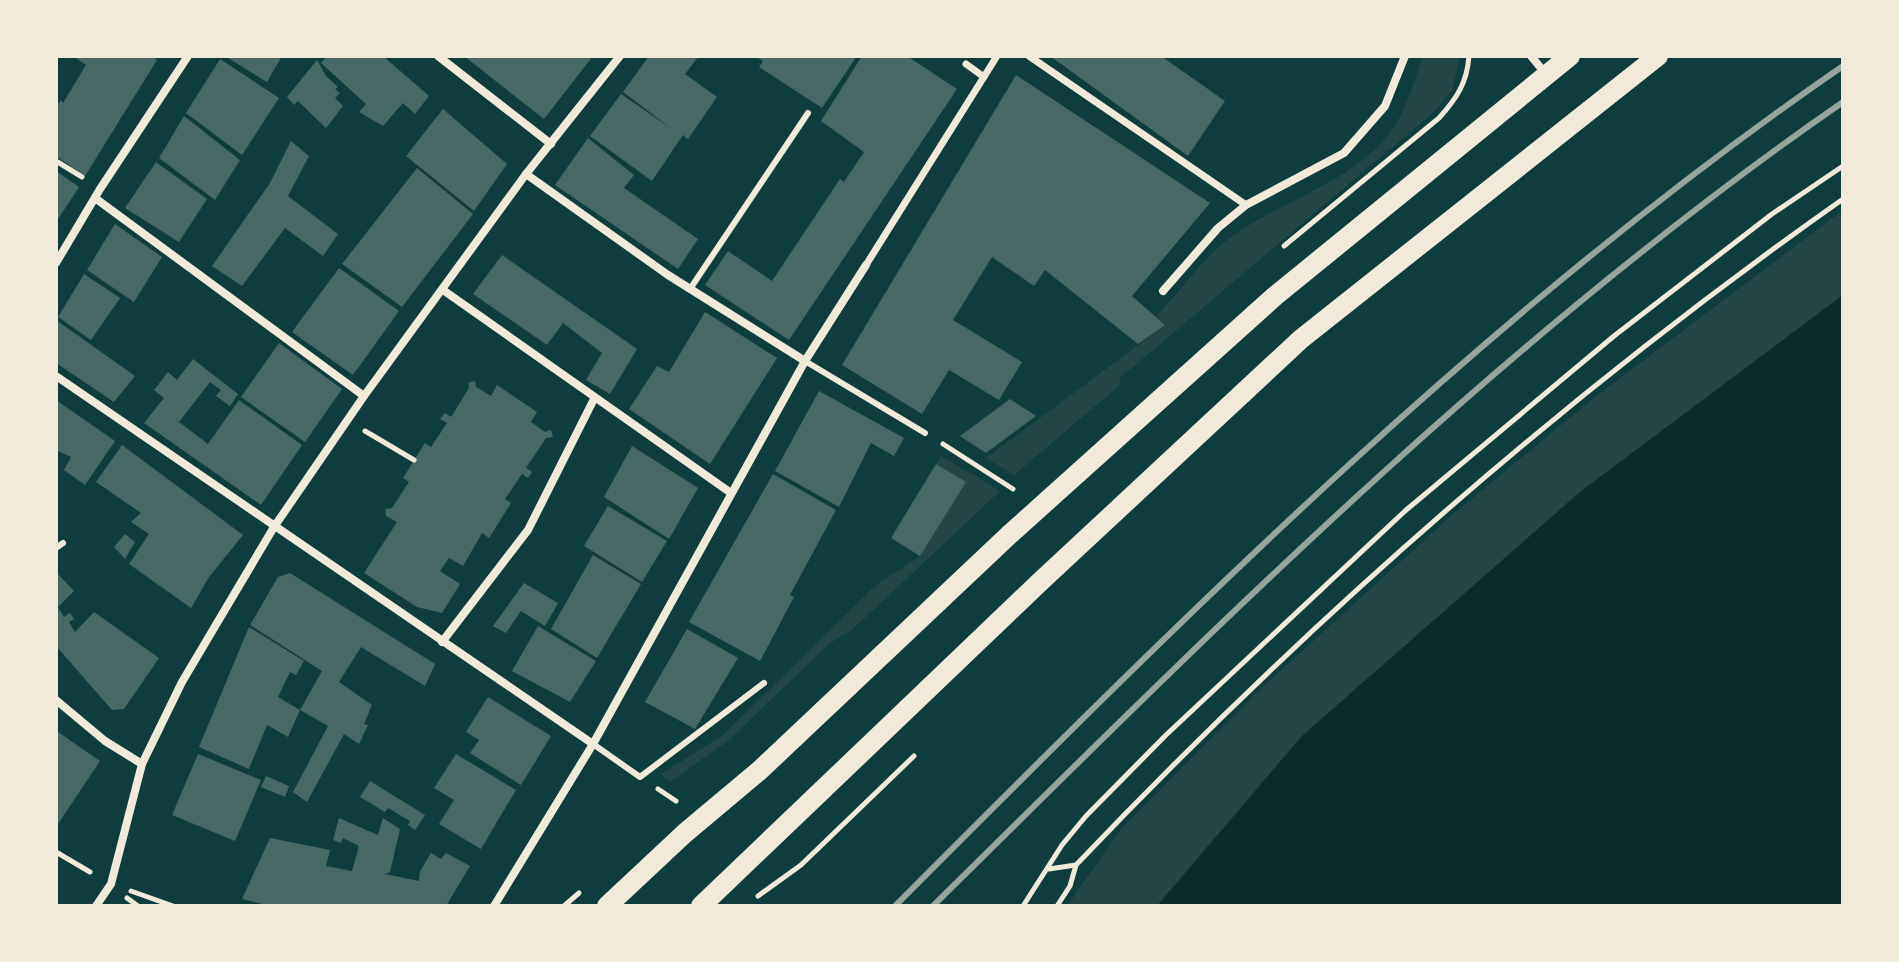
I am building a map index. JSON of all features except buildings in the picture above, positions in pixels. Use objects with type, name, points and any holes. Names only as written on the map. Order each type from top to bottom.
[{"type":"main road","points":[[607,906],[685,833],[759,771],[1009,535],[1275,296],[1570,56]]},
{"type":"main road","points":[[701,906],[1042,580],[1301,339],[1658,56]]},
{"type":"street","points":[[56,263],[188,56]]},
{"type":"street","points":[[438,56],[551,144]]},
{"type":"street","points":[[96,906],[111,884],[142,764],[182,682],[274,527],[364,396],[526,174],[620,56]]},
{"type":"street","points":[[494,906],[593,744],[805,361],[997,56]]},
{"type":"street","points":[[1029,56],[1246,205]]},
{"type":"street","points":[[1163,291],[1218,228],[1246,205],[1344,153],[1385,106],[1405,56]]},
{"type":"street","points":[[1531,56],[1546,74]]},
{"type":"street","points":[[966,64],[984,77]]},
{"type":"street","points":[[526,174],[690,289],[805,361]]},
{"type":"street","points":[[95,198],[364,396]]},
{"type":"street","points":[[443,290],[731,493]]},
{"type":"street","points":[[56,376],[593,744]]},
{"type":"street","points":[[442,642],[528,530],[594,399]]},
{"type":"street","points":[[56,700],[105,741],[142,764]]},
{"type":"lane","points":[[690,289],[808,113]]},
{"type":"lane","points":[[805,361],[925,433]]},
{"type":"lane","points":[[593,744],[640,777],[764,683]]},
{"type":"path","points":[[1023,906],[1062,845],[1086,816],[1156,745],[1405,511],[1614,336],[1772,214],[1843,166]]},
{"type":"path","points":[[1057,906],[1070,886],[1076,865],[1249,688],[1462,493],[1739,272],[1843,199]]},
{"type":"path","points":[[347,421],[414,460]]},
{"type":"path","points":[[925,433],[1013,489]]},
{"type":"path","points":[[754,899],[801,865],[914,756]]},
{"type":"path","points":[[56,852],[111,884],[173,906]]},
{"type":"path","points":[[1049,869],[1076,865]]},
{"type":"shaded area","points":[[1423,56],[1460,56],[1452,90],[1434,112],[1120,378],[1120,385],[1014,475],[986,458],[1165,325],[1156,317],[1201,265],[1231,237],[1349,170],[1370,154],[1388,135],[1402,113]]},
{"type":"shaded area","points":[[1839,213],[1843,214],[1843,295],[1580,492],[1302,736],[1157,906],[1067,906],[1121,829],[1257,692],[1452,515],[1594,398]]},
{"type":"shaded area","points":[[1843,295],[1843,906],[1157,906],[1302,736],[1580,492]]},
{"type":"shaded area","points":[[941,456],[1000,491],[853,629],[829,644],[729,740],[670,782],[661,774],[723,735],[876,585],[920,556],[965,482],[936,464]]},
{"type":"railway","points":[[895,906],[1234,572],[1468,358],[1590,256],[1714,159],[1843,66]]},
{"type":"railway","points":[[933,906],[1259,587],[1484,383],[1600,285],[1720,191],[1843,102]]}]
